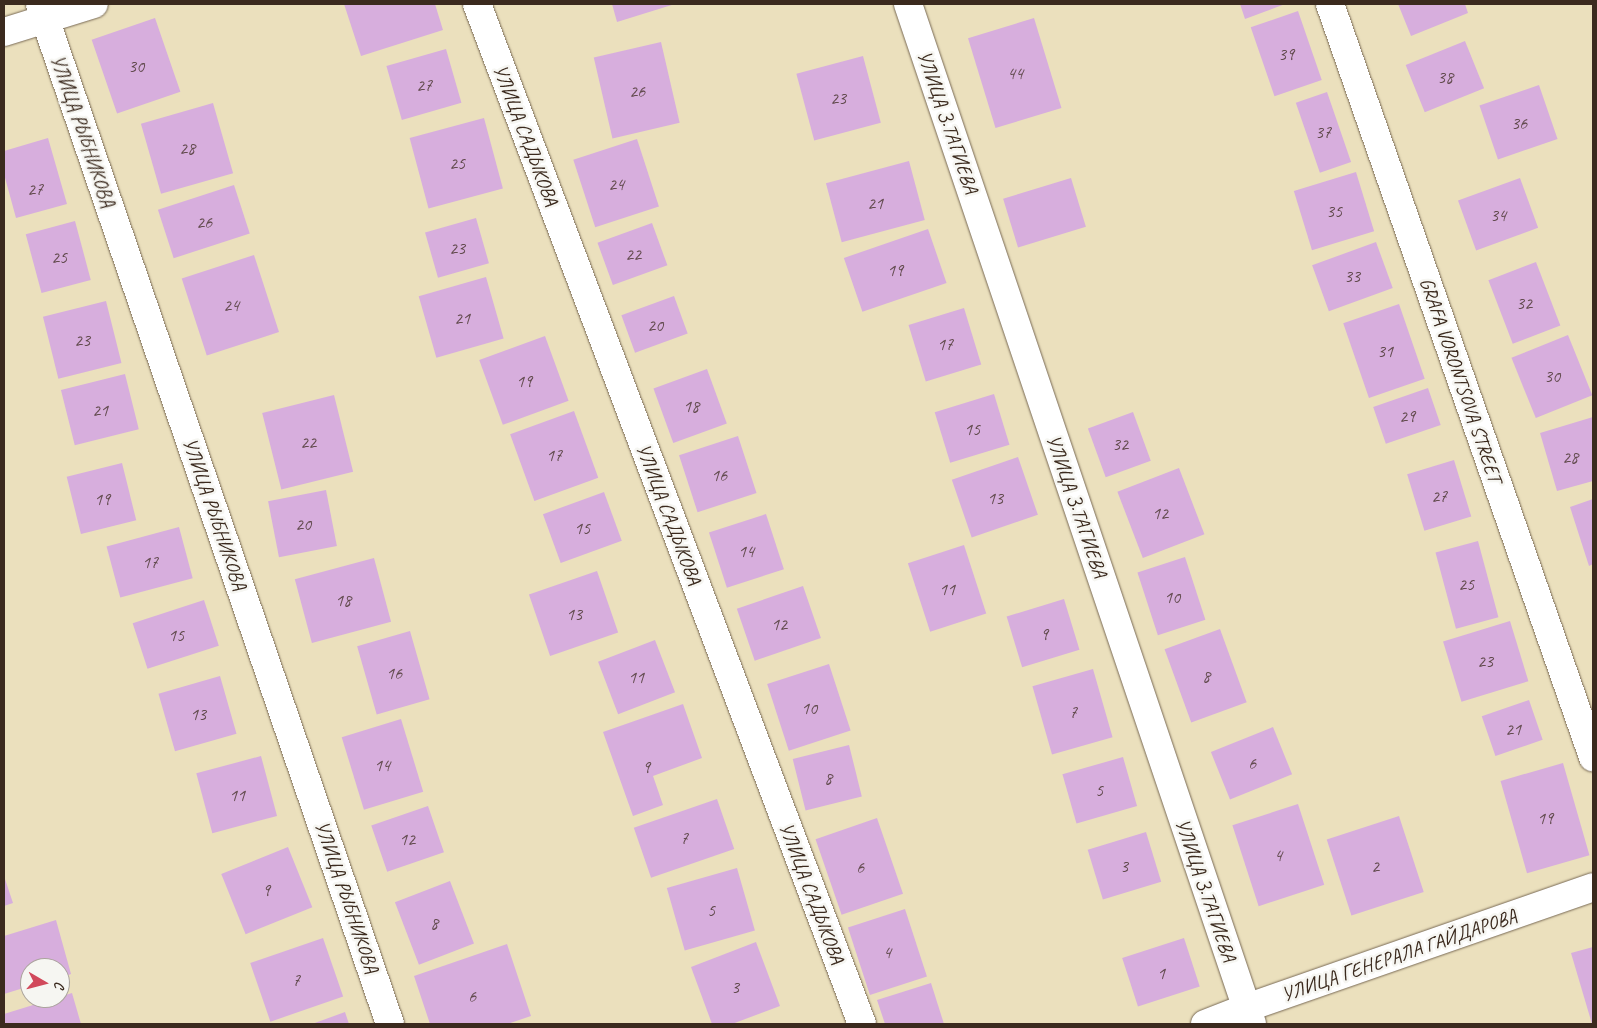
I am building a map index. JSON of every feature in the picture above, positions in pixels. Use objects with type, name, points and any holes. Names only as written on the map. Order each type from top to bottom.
[{"type":"street","points":[[4,32],[42,11],[94,4]]},
{"type":"street","name":"УЛИЦА САДЫКОВА","points":[[477,4],[862,1024]]},
{"type":"street","name":"УЛИЦА З.ТАГИЕВА","points":[[908,4],[1249,1016]]},
{"type":"street","name":"GRAFA VORONTSOVA STREET","points":[[1330,4],[1593,757]]},
{"type":"street","name":"УЛИЦА РЫБНИКОВА","points":[[42,11],[390,1024]]},
{"type":"street","name":"УЛИЦА ГЕНЕРАЛА ГАЙДАРОВА","points":[[1206,1024],[1249,1016],[1593,887]]},
{"type":"building","points":[[344,4],[435,4],[443,30],[361,56]]},
{"type":"building","points":[[612,4],[675,4],[617,22]]},
{"type":"building","points":[[1240,4],[1285,4],[1245,19]]},
{"type":"building","points":[[1398,4],[1465,4],[1468,13],[1411,36]]},
{"type":"building","points":[[1298,11],[1322,80],[1274,96],[1251,27]]},
{"type":"building","points":[[155,18],[180,92],[117,114],[92,40]]},
{"type":"building","points":[[1034,18],[1061,108],[995,128],[968,38]]},
{"type":"building","points":[[1465,41],[1484,88],[1425,112],[1406,65]]},
{"type":"building","points":[[661,42],[680,123],[612,138],[594,58]]},
{"type":"building","points":[[446,49],[461,103],[402,120],[386,66]]},
{"type":"building","points":[[863,56],[881,123],[814,141],[796,74]]},
{"type":"building","points":[[1539,85],[1558,139],[1498,159],[1479,106]]},
{"type":"building","points":[[1327,92],[1351,162],[1320,173],[1296,103]]},
{"type":"building","points":[[213,103],[233,173],[161,194],[141,124]]},
{"type":"building","points":[[484,118],[503,189],[429,208],[410,138]]},
{"type":"building","points":[[48,138],[67,204],[16,218],[4,174],[4,151]]},
{"type":"building","points":[[637,139],[659,207],[595,227],[573,160]]},
{"type":"building","points":[[909,161],[925,220],[842,242],[826,183]]},
{"type":"building","points":[[1356,172],[1374,231],[1312,250],[1294,191]]},
{"type":"building","points":[[1071,178],[1086,227],[1018,248],[1003,199]]},
{"type":"building","points":[[1520,178],[1538,228],[1476,250],[1458,201]]},
{"type":"building","points":[[234,185],[250,234],[174,258],[158,210]]},
{"type":"building","points":[[476,218],[489,263],[438,278],[425,233]]},
{"type":"building","points":[[75,221],[91,280],[42,293],[26,234]]},
{"type":"building","points":[[652,223],[667,265],[613,285],[597,243]]},
{"type":"building","points":[[928,229],[947,283],[862,312],[844,258]]},
{"type":"building","points":[[1376,242],[1393,288],[1329,311],[1312,265]]},
{"type":"building","points":[[254,255],[279,332],[207,356],[182,278]]},
{"type":"building","points":[[1536,262],[1560,325],[1513,344],[1488,280]]},
{"type":"building","points":[[486,277],[504,339],[436,358],[419,296]]},
{"type":"building","points":[[674,296],[688,334],[635,353],[621,315]]},
{"type":"building","points":[[106,301],[121,363],[58,379],[43,317]]},
{"type":"building","points":[[1399,304],[1425,379],[1369,398],[1343,323]]},
{"type":"building","points":[[964,308],[981,364],[926,381],[909,325]]},
{"type":"building","points":[[1568,335],[1592,395],[1536,418],[1511,358]]},
{"type":"building","points":[[545,336],[569,401],[503,425],[479,360]]},
{"type":"building","points":[[707,369],[727,424],[673,443],[653,388]]},
{"type":"building","points":[[125,374],[139,429],[75,445],[61,390]]},
{"type":"building","points":[[1428,388],[1441,425],[1386,444],[1373,407]]},
{"type":"building","points":[[994,394],[1009,445],[950,463],[935,412]]},
{"type":"building","points":[[334,395],[353,472],[281,490],[262,413]]},
{"type":"building","points":[[574,411],[598,478],[534,501],[510,434]]},
{"type":"building","points":[[1133,412],[1151,461],[1106,477],[1088,428]]},
{"type":"building","points":[[1593,417],[1593,481],[1557,491],[1540,433]]},
{"type":"building","points":[[738,436],[757,493],[698,512],[679,455]]},
{"type":"building","points":[[1018,457],[1038,515],[972,537],[952,480]]},
{"type":"building","points":[[1454,460],[1471,516],[1424,531],[1407,474]]},
{"type":"building","points":[[122,463],[136,520],[81,534],[67,477]]},
{"type":"building","points":[[1179,468],[1204,534],[1143,558],[1117,492]]},
{"type":"building","points":[[326,490],[337,546],[279,557],[268,501]]},
{"type":"building","points":[[604,492],[622,541],[561,563],[543,514]]},
{"type":"building","points":[[1593,499],[1593,564],[1589,566],[1570,507]]},
{"type":"building","points":[[766,514],[784,569],[727,588],[709,533]]},
{"type":"building","points":[[179,527],[193,578],[120,598],[107,546]]},
{"type":"building","points":[[1478,541],[1498,617],[1456,629],[1435,552]]},
{"type":"building","points":[[964,545],[986,613],[930,632],[908,563]]},
{"type":"building","points":[[1185,557],[1205,620],[1158,635],[1137,572]]},
{"type":"building","points":[[374,558],[391,622],[312,643],[295,579]]},
{"type":"building","points":[[597,571],[618,632],[550,656],[529,594]]},
{"type":"building","points":[[803,586],[821,638],[755,661],[737,609]]},
{"type":"building","points":[[1064,599],[1079,650],[1022,667],[1007,617]]},
{"type":"building","points":[[204,600],[219,646],[148,669],[133,623]]},
{"type":"building","points":[[1510,621],[1528,681],[1461,702],[1443,641]]},
{"type":"building","points":[[1220,629],[1247,702],[1191,722],[1165,649]]},
{"type":"building","points":[[410,631],[430,699],[377,714],[357,646]]},
{"type":"building","points":[[655,640],[675,692],[618,714],[598,662]]},
{"type":"building","points":[[829,664],[851,731],[789,751],[767,684]]},
{"type":"building","points":[[1093,669],[1113,737],[1052,755],[1032,686]]},
{"type":"building","points":[[220,676],[237,734],[175,751],[158,694]]},
{"type":"building","points":[[1529,700],[1543,740],[1495,756],[1482,716]]},
{"type":"building","points":[[683,704],[702,758],[653,776],[663,805],[633,816],[603,732]]},
{"type":"building","points":[[401,719],[423,792],[364,810],[342,737]]},
{"type":"building","points":[[1273,727],[1292,774],[1230,799],[1211,752]]},
{"type":"building","points":[[849,745],[862,796],[806,810],[793,759]]},
{"type":"building","points":[[261,756],[277,816],[212,833],[196,773]]},
{"type":"building","points":[[1123,757],[1137,806],[1076,823],[1062,774]]},
{"type":"building","points":[[1563,763],[1589,855],[1527,873],[1501,781]]},
{"type":"building","points":[[717,799],[734,849],[651,878],[634,828]]},
{"type":"building","points":[[1298,804],[1324,885],[1259,906],[1232,825]]},
{"type":"building","points":[[428,806],[444,852],[387,872],[371,826]]},
{"type":"building","points":[[1399,816],[1424,892],[1351,916],[1327,839]]},
{"type":"building","points":[[877,818],[903,894],[842,915],[816,839]]},
{"type":"building","points":[[1146,832],[1161,882],[1103,900],[1088,850]]},
{"type":"building","points":[[288,847],[312,907],[246,934],[221,874]]},
{"type":"building","points":[[737,868],[755,930],[685,951],[667,888]]},
{"type":"building","points":[[4,876],[13,903],[4,906]]},
{"type":"building","points":[[450,881],[474,944],[419,965],[395,902]]},
{"type":"building","points":[[905,909],[927,977],[870,995],[848,928]]},
{"type":"building","points":[[56,920],[67,958],[20,958],[20,989],[4,994],[4,936]]},
{"type":"building","points":[[323,938],[343,997],[270,1022],[250,963]]},
{"type":"building","points":[[1184,938],[1200,987],[1138,1007],[1122,958]]},
{"type":"building","points":[[756,942],[780,1006],[732,1024],[712,1024],[691,967]]},
{"type":"building","points":[[507,944],[531,1016],[507,1024],[430,1024],[414,976]]},
{"type":"building","points":[[1593,947],[1593,1024],[1592,1024],[1571,953]]},
{"type":"building","points":[[931,983],[944,1024],[885,1024],[877,1000]]},
{"type":"building","points":[[72,993],[81,1024],[4,1024],[4,1014],[23,1008],[70,1008],[70,994]]},
{"type":"building","points":[[345,1012],[349,1024],[312,1024]]}]
